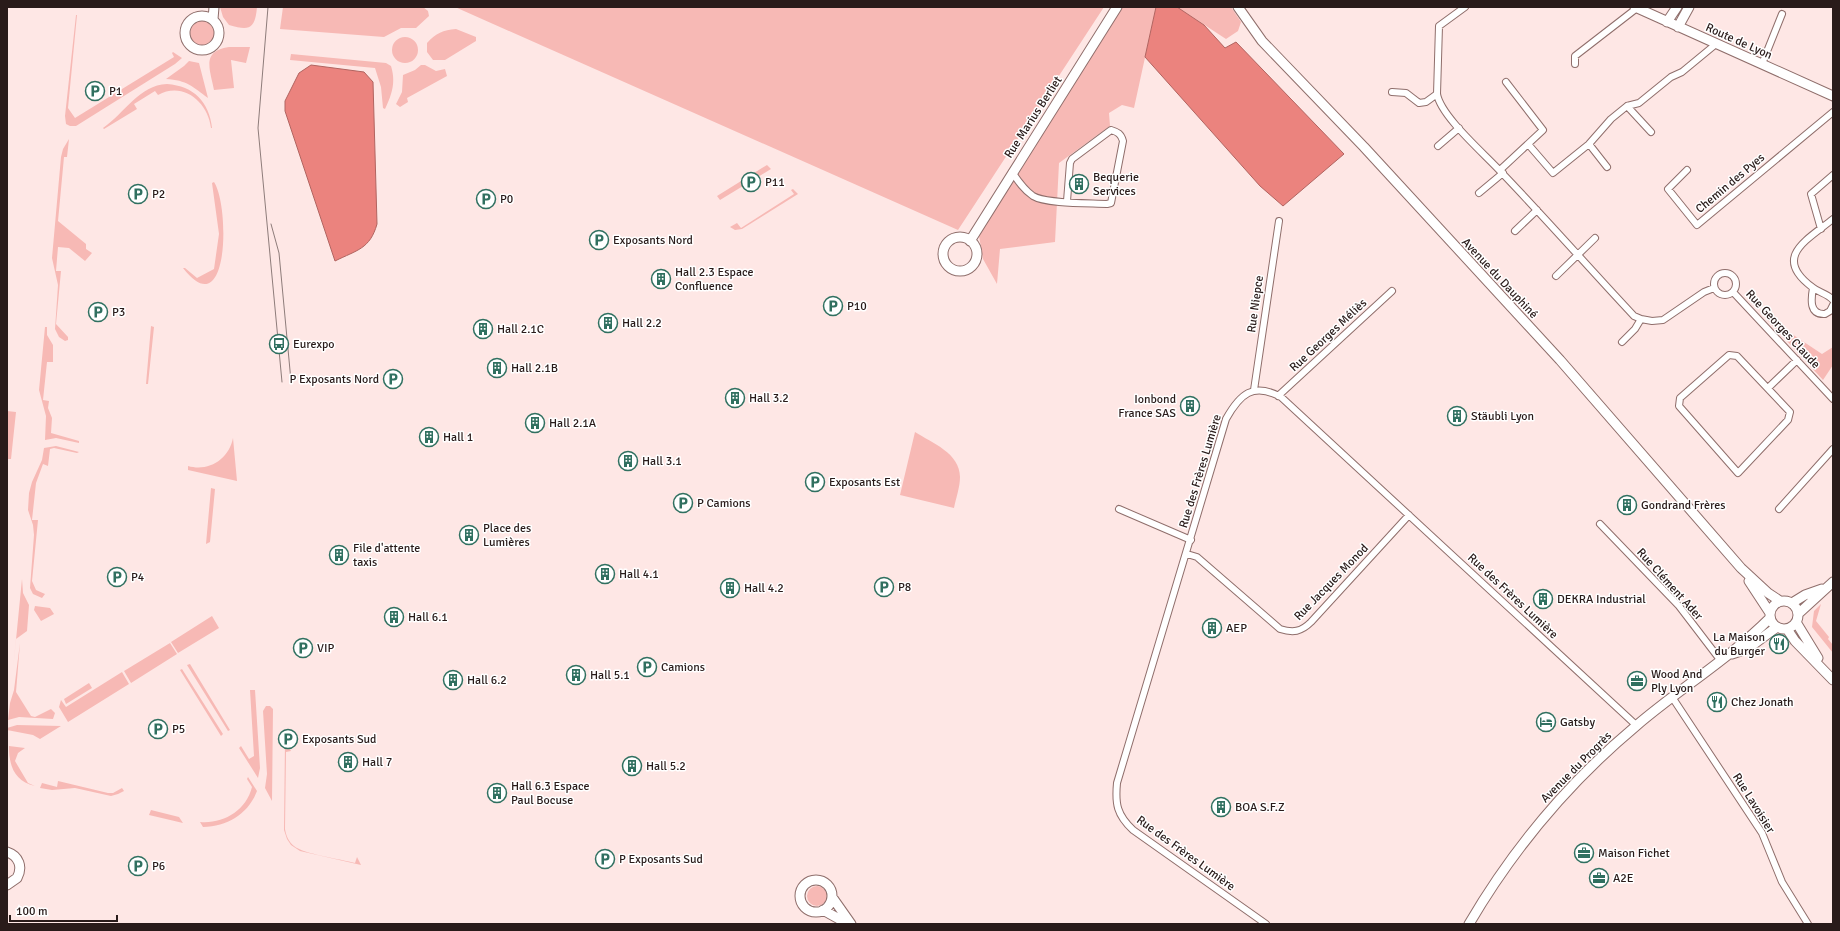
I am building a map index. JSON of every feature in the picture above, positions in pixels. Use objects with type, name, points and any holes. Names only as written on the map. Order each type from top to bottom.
[{"type":"street","points":[[213,19],[214,7]]},
{"type":"street","name":"Rue Marius Berliet","points":[[970,241],[1012,172],[1118,7]]},
{"type":"street","name":"Avenue du Dauphiné","points":[[1238,7],[1262,41],[1364,147],[1560,360],[1741,568],[1768,593],[1780,601]]},
{"type":"street","points":[[1465,7],[1439,26],[1438,102],[1459,128],[1501,171],[1634,316],[1641,320],[1663,320],[1704,292],[1714,288]]},
{"type":"street","points":[[1575,64],[1575,56],[1636,7]]},
{"type":"street","name":"Route de Lyon","points":[[1636,7],[1833,96]]},
{"type":"street","points":[[1667,22],[1677,7]]},
{"type":"street","points":[[1678,27],[1689,7]]},
{"type":"street","points":[[201,11],[213,19],[219,28],[218,40],[210,49],[205,50],[196,49],[188,44],[186,39],[185,29],[190,20],[201,11]]},
{"type":"street","points":[[1762,64],[1782,14]]},
{"type":"street","points":[[1528,144],[1553,173],[1589,144],[1611,119],[1627,106],[1639,103],[1671,77],[1682,72],[1716,44]]},
{"type":"street","points":[[1479,193],[1543,130],[1506,82]]},
{"type":"street","points":[[1392,92],[1406,93],[1419,103],[1426,102],[1437,94]]},
{"type":"street","points":[[1627,106],[1651,132]]},
{"type":"street","name":"Chemin des Pyes","points":[[1687,170],[1668,189],[1697,225],[1833,112]]},
{"type":"street","points":[[1438,146],[1459,128]]},
{"type":"street","points":[[1012,172],[1026,190],[1033,196],[1041,199],[1067,201],[1107,204],[1111,203],[1123,141],[1122,136],[1117,132],[1111,130],[1072,159],[1070,163],[1067,201]]},
{"type":"street","points":[[1589,144],[1607,168]]},
{"type":"street","points":[[1821,229],[1811,194],[1833,175]]},
{"type":"street","points":[[1516,231],[1537,210]]},
{"type":"street","points":[[1833,219],[1798,249],[1793,258],[1795,270],[1813,288],[1825,293],[1833,300]]},
{"type":"street","name":"Rue Niepce","points":[[1254,390],[1279,222]]},
{"type":"street","points":[[1556,276],[1595,238]]},
{"type":"street","points":[[1726,273],[1730,275],[1736,283],[1733,292],[1724,295],[1719,294],[1714,288],[1714,281],[1717,276],[1726,273]]},
{"type":"street","points":[[1813,288],[1811,304],[1817,313],[1826,314],[1830,312],[1833,305]]},
{"type":"street","name":"Rue Georges Méliès","points":[[1278,396],[1392,291]]},
{"type":"street","name":"Rue Georges Claude","points":[[1733,292],[1833,399]]},
{"type":"street","points":[[1622,342],[1635,329],[1641,320]]},
{"type":"street","points":[[1729,356],[1737,356],[1768,388],[1790,412],[1788,420],[1738,473],[1679,406],[1680,398],[1729,356]]},
{"type":"street","points":[[1768,388],[1797,360]]},
{"type":"street","name":"Rue des Frères Lumière","points":[[1266,924],[1132,830],[1123,821],[1116,798],[1117,783],[1226,419],[1245,394],[1260,389],[1278,396],[1636,725]]},
{"type":"street","points":[[1778,508],[1833,449]]},
{"type":"street","points":[[1119,509],[1190,540]]},
{"type":"street","name":"Rue Jacques Monod","points":[[1186,554],[1197,558],[1280,629],[1294,632],[1300,630],[1311,622],[1409,515]]},
{"type":"street","name":"Rue Clément Ader","points":[[1600,524],[1678,606],[1721,661]]},
{"type":"street","name":"Avenue du Dauphiné","points":[[1741,568],[1770,615]]},
{"type":"street","points":[[1830,584],[1805,595],[1792,603],[1780,601],[1773,605],[1770,615],[1777,627],[1787,629],[1795,641],[1830,676]]},
{"type":"street","points":[[1787,629],[1830,584]]},
{"type":"street","points":[[1792,603],[1797,618],[1830,676]]},
{"type":"street","name":"Avenue du Progrès","points":[[1469,924],[1502,872],[1539,823],[1581,777],[1636,725],[1730,654],[1770,615]]},
{"type":"street","name":"Avenue du Progrès","points":[[1730,654],[1747,649],[1777,627]]},
{"type":"street","name":"Rue Lavoisier","points":[[1672,697],[1759,828],[1782,882],[1808,924]]},
{"type":"street","points":[[7,852],[16,857],[20,867],[18,878],[8,887]]},
{"type":"street","points":[[812,880],[821,880],[829,886],[832,897],[850,924],[823,910],[814,911],[806,908],[801,900],[802,888],[812,880]]},
{"type":"street","points":[[823,910],[831,903],[832,897]]},
{"type":"shaded area","points":[[220,7],[257,7],[255,20],[253,24],[247,28],[229,25],[223,17]]},
{"type":"shaded area","points":[[283,7],[423,7],[428,11],[429,16],[416,28],[401,28],[384,37],[280,29]]},
{"type":"shaded area","points":[[455,7],[1104,7],[958,230]]},
{"type":"shaded area","points":[[1121,7],[1156,7],[1134,108],[1122,105],[1109,113],[1110,126],[1059,163],[1055,242],[1000,249],[997,284],[983,259],[979,236]]},
{"type":"shaded area","points":[[1156,7],[1177,7],[1204,25],[1225,48],[1236,42],[1344,154],[1283,206],[1260,186],[1145,57]]},
{"type":"shaded area","points":[[1177,7],[1231,7],[1241,22],[1238,31],[1226,39]]},
{"type":"shaded area","points":[[76,15],[68,108],[75,118],[174,57],[173,52],[182,58],[175,64],[76,126],[70,126],[66,124],[65,116]]},
{"type":"shaded area","points":[[203,20],[212,24],[216,33],[212,42],[203,46],[194,42],[190,33],[194,24]]},
{"type":"shaded area","points":[[456,29],[476,37],[476,41],[445,60],[433,60],[427,52],[427,43],[440,33],[447,30]]},
{"type":"shaded area","points":[[405,37],[414,41],[418,50],[414,59],[405,63],[396,59],[392,50],[396,41]]},
{"type":"shaded area","points":[[229,47],[250,47],[246,63],[231,60],[234,88],[214,90],[210,68],[211,57],[214,52]]},
{"type":"shaded area","points":[[291,54],[386,63],[391,66],[393,83],[390,98],[385,109],[383,108],[381,87],[375,68],[290,60]]},
{"type":"shaded area","points":[[189,61],[199,63],[208,98],[194,87],[179,81],[166,79]]},
{"type":"shaded area","points":[[311,65],[364,72],[373,82],[377,224],[371,239],[362,248],[335,261],[285,111],[285,101],[299,73]]},
{"type":"shaded area","points":[[421,65],[425,65],[436,71],[445,69],[447,76],[407,98],[408,102],[400,107],[396,104],[402,92],[403,75],[415,70]]},
{"type":"shaded area","points":[[167,84],[185,88],[198,97],[208,110],[212,128],[205,110],[200,102],[193,96],[185,92],[176,91],[167,91],[158,95],[155,91],[134,104],[137,109],[104,129],[103,128],[140,94],[148,89]]},
{"type":"shaded area","points":[[69,139],[67,157],[64,157],[58,221],[86,244],[86,249],[92,253],[85,261],[69,248],[58,247],[56,271],[61,271],[56,324],[68,337],[68,340],[65,341],[59,337],[55,329],[58,285],[52,258],[61,157],[63,149]]},
{"type":"shaded area","points":[[767,165],[771,169],[720,200],[717,196]]},
{"type":"shaded area","points":[[214,182],[219,195],[222,214],[222,256],[217,273],[210,283],[198,282],[183,268],[197,278],[214,269],[219,234],[212,183]]},
{"type":"shaded area","points":[[793,189],[798,194],[742,229],[735,230],[730,227],[737,223],[741,228],[794,194],[791,190]]},
{"type":"shaded area","points":[[1762,314],[1822,354],[1833,347],[1833,365],[1823,380]]},
{"type":"shaded area","points":[[151,326],[154,327],[148,384],[146,384]]},
{"type":"shaded area","points":[[45,327],[47,327],[47,335],[53,345],[53,362],[47,362],[43,400],[49,401],[48,408],[52,418],[51,433],[79,441],[79,443],[56,438],[45,440],[46,416],[39,390]]},
{"type":"shaded area","points":[[7,411],[16,412],[11,459],[7,459]]},
{"type":"shaded area","points":[[915,432],[944,450],[955,461],[959,469],[960,477],[959,489],[954,508],[900,495]]},
{"type":"shaded area","points":[[233,438],[237,481],[188,470],[188,466],[203,467],[223,458],[231,445]]},
{"type":"shaded area","points":[[56,446],[79,452],[77,453],[54,448],[50,449],[48,466],[43,464],[36,483],[32,520],[38,520],[32,581],[36,590],[45,594],[42,598],[33,594],[30,588],[34,535],[33,525],[28,510],[29,493],[32,482],[42,460],[44,448]]},
{"type":"shaded area","points":[[211,488],[215,489],[210,542],[206,544]]},
{"type":"shaded area","points":[[22,579],[23,593],[29,605],[27,631],[16,639]]},
{"type":"shaded area","points":[[1821,604],[1816,621],[1829,637],[1828,639],[1833,645],[1833,653],[1812,627],[1814,611]]},
{"type":"shaded area","points":[[35,606],[50,608],[54,614],[41,621],[34,610]]},
{"type":"shaded area","points":[[212,616],[219,628],[178,653],[171,642]]},
{"type":"shaded area","points":[[20,643],[16,692],[31,716],[35,717],[51,709],[55,713],[53,719],[19,717],[8,720],[10,703],[14,690]]},
{"type":"shaded area","points":[[170,643],[177,654],[131,683],[124,671]]},
{"type":"shaded area","points":[[190,664],[230,730],[228,731],[187,665]]},
{"type":"shaded area","points":[[182,669],[223,734],[221,736],[180,670]]},
{"type":"shaded area","points":[[122,672],[129,684],[68,722],[59,707],[61,700],[66,707]]},
{"type":"shaded area","points":[[89,683],[92,688],[66,704],[64,699]]},
{"type":"shaded area","points":[[250,690],[255,690],[260,768],[258,778],[239,748],[241,746],[249,759],[254,756]]},
{"type":"shaded area","points":[[266,706],[270,706],[273,709],[272,801],[265,788],[267,774],[263,711]]},
{"type":"shaded area","points":[[17,725],[61,726],[40,739],[33,735],[7,730],[7,728]]},
{"type":"shaded area","points":[[285,741],[291,751],[286,752],[285,829],[289,841],[299,849],[314,854],[355,863],[357,857],[361,865],[300,851],[291,845],[287,839],[284,830]]},
{"type":"shaded area","points":[[9,746],[25,748],[18,753],[15,761],[28,783],[35,786],[28,784],[22,780],[14,772],[10,760]]},
{"type":"shaded area","points":[[248,777],[257,791],[243,812],[221,824],[203,827],[200,822],[217,821],[225,818],[245,803],[252,787],[247,779]]},
{"type":"shaded area","points":[[58,781],[108,793],[113,793],[122,788],[124,791],[111,796],[75,788],[52,790],[40,788],[42,783],[57,787]]},
{"type":"shaded area","points":[[151,810],[179,817],[183,823],[149,815]]},
{"type":"shaded area","points":[[813,886],[821,886],[827,892],[827,900],[821,906],[813,906],[807,900],[807,892]]},
{"type":"tram line","points":[[268,7],[258,128],[282,382]]},
{"type":"tram line","points":[[271,224],[279,253],[291,381]]},
{"type":"place","name":"P1","points":[[95,91]]},
{"type":"place","name":"P11","points":[[751,182]]},
{"type":"place","name":"Bequerie Services","points":[[1079,184]]},
{"type":"place","name":"P2","points":[[138,194]]},
{"type":"place","name":"P0","points":[[486,199]]},
{"type":"place","name":"Exposants Nord","points":[[599,240]]},
{"type":"place","name":"Hall 2.3 Espace Confluence","points":[[661,279]]},
{"type":"place","name":"P10","points":[[833,306]]},
{"type":"place","name":"P3","points":[[98,312]]},
{"type":"place","name":"Hall 2.2","points":[[608,323]]},
{"type":"place","name":"Hall 2.1C","points":[[483,329]]},
{"type":"place","name":"Eurexpo","points":[[279,344]]},
{"type":"place","name":"Hall 2.1B","points":[[497,368]]},
{"type":"place","name":"P Exposants Nord","points":[[393,379]]},
{"type":"place","name":"Hall 3.2","points":[[735,398]]},
{"type":"place","name":"Ionbond France SAS","points":[[1190,406]]},
{"type":"place","name":"Stäubli Lyon","points":[[1457,416]]},
{"type":"place","name":"Hall 2.1A","points":[[535,423]]},
{"type":"place","name":"Hall 1","points":[[429,437]]},
{"type":"place","name":"Hall 3.1","points":[[628,461]]},
{"type":"place","name":"Exposants Est","points":[[815,482]]},
{"type":"place","name":"P Camions","points":[[683,503]]},
{"type":"place","name":"Gondrand Frères","points":[[1627,505]]},
{"type":"place","name":"Place des Lumières","points":[[469,535]]},
{"type":"place","name":"File d'attente taxis","points":[[339,555]]},
{"type":"place","name":"Hall 4.1","points":[[605,574]]},
{"type":"place","name":"P4","points":[[117,577]]},
{"type":"place","name":"P8","points":[[884,587]]},
{"type":"place","name":"Hall 4.2","points":[[730,588]]},
{"type":"place","name":"DEKRA Industrial","points":[[1543,599]]},
{"type":"place","name":"Hall 6.1","points":[[394,617]]},
{"type":"place","name":"AEP","points":[[1212,628]]},
{"type":"place","name":"La Maison du Burger","points":[[1779,644]]},
{"type":"place","name":"VIP","points":[[303,648]]},
{"type":"place","name":"Camions","points":[[647,667]]},
{"type":"place","name":"Hall 5.1","points":[[576,675]]},
{"type":"place","name":"Hall 6.2","points":[[453,680]]},
{"type":"place","name":"Wood And Ply Lyon","points":[[1637,681]]},
{"type":"place","name":"Chez Jonath","points":[[1717,702]]},
{"type":"place","name":"Gatsby","points":[[1546,722]]},
{"type":"place","name":"P5","points":[[158,729]]},
{"type":"place","name":"Exposants Sud","points":[[288,739]]},
{"type":"place","name":"Hall 7","points":[[348,762]]},
{"type":"place","name":"Hall 5.2","points":[[632,766]]},
{"type":"place","name":"Hall 6.3 Espace Paul Bocuse","points":[[497,793]]},
{"type":"place","name":"BOA S.F.Z","points":[[1221,807]]},
{"type":"place","name":"Maison Fichet","points":[[1584,853]]},
{"type":"place","name":"P Exposants Sud","points":[[605,859]]},
{"type":"place","name":"P6","points":[[138,866]]},
{"type":"place","name":"A2E","points":[[1599,878]]}]
